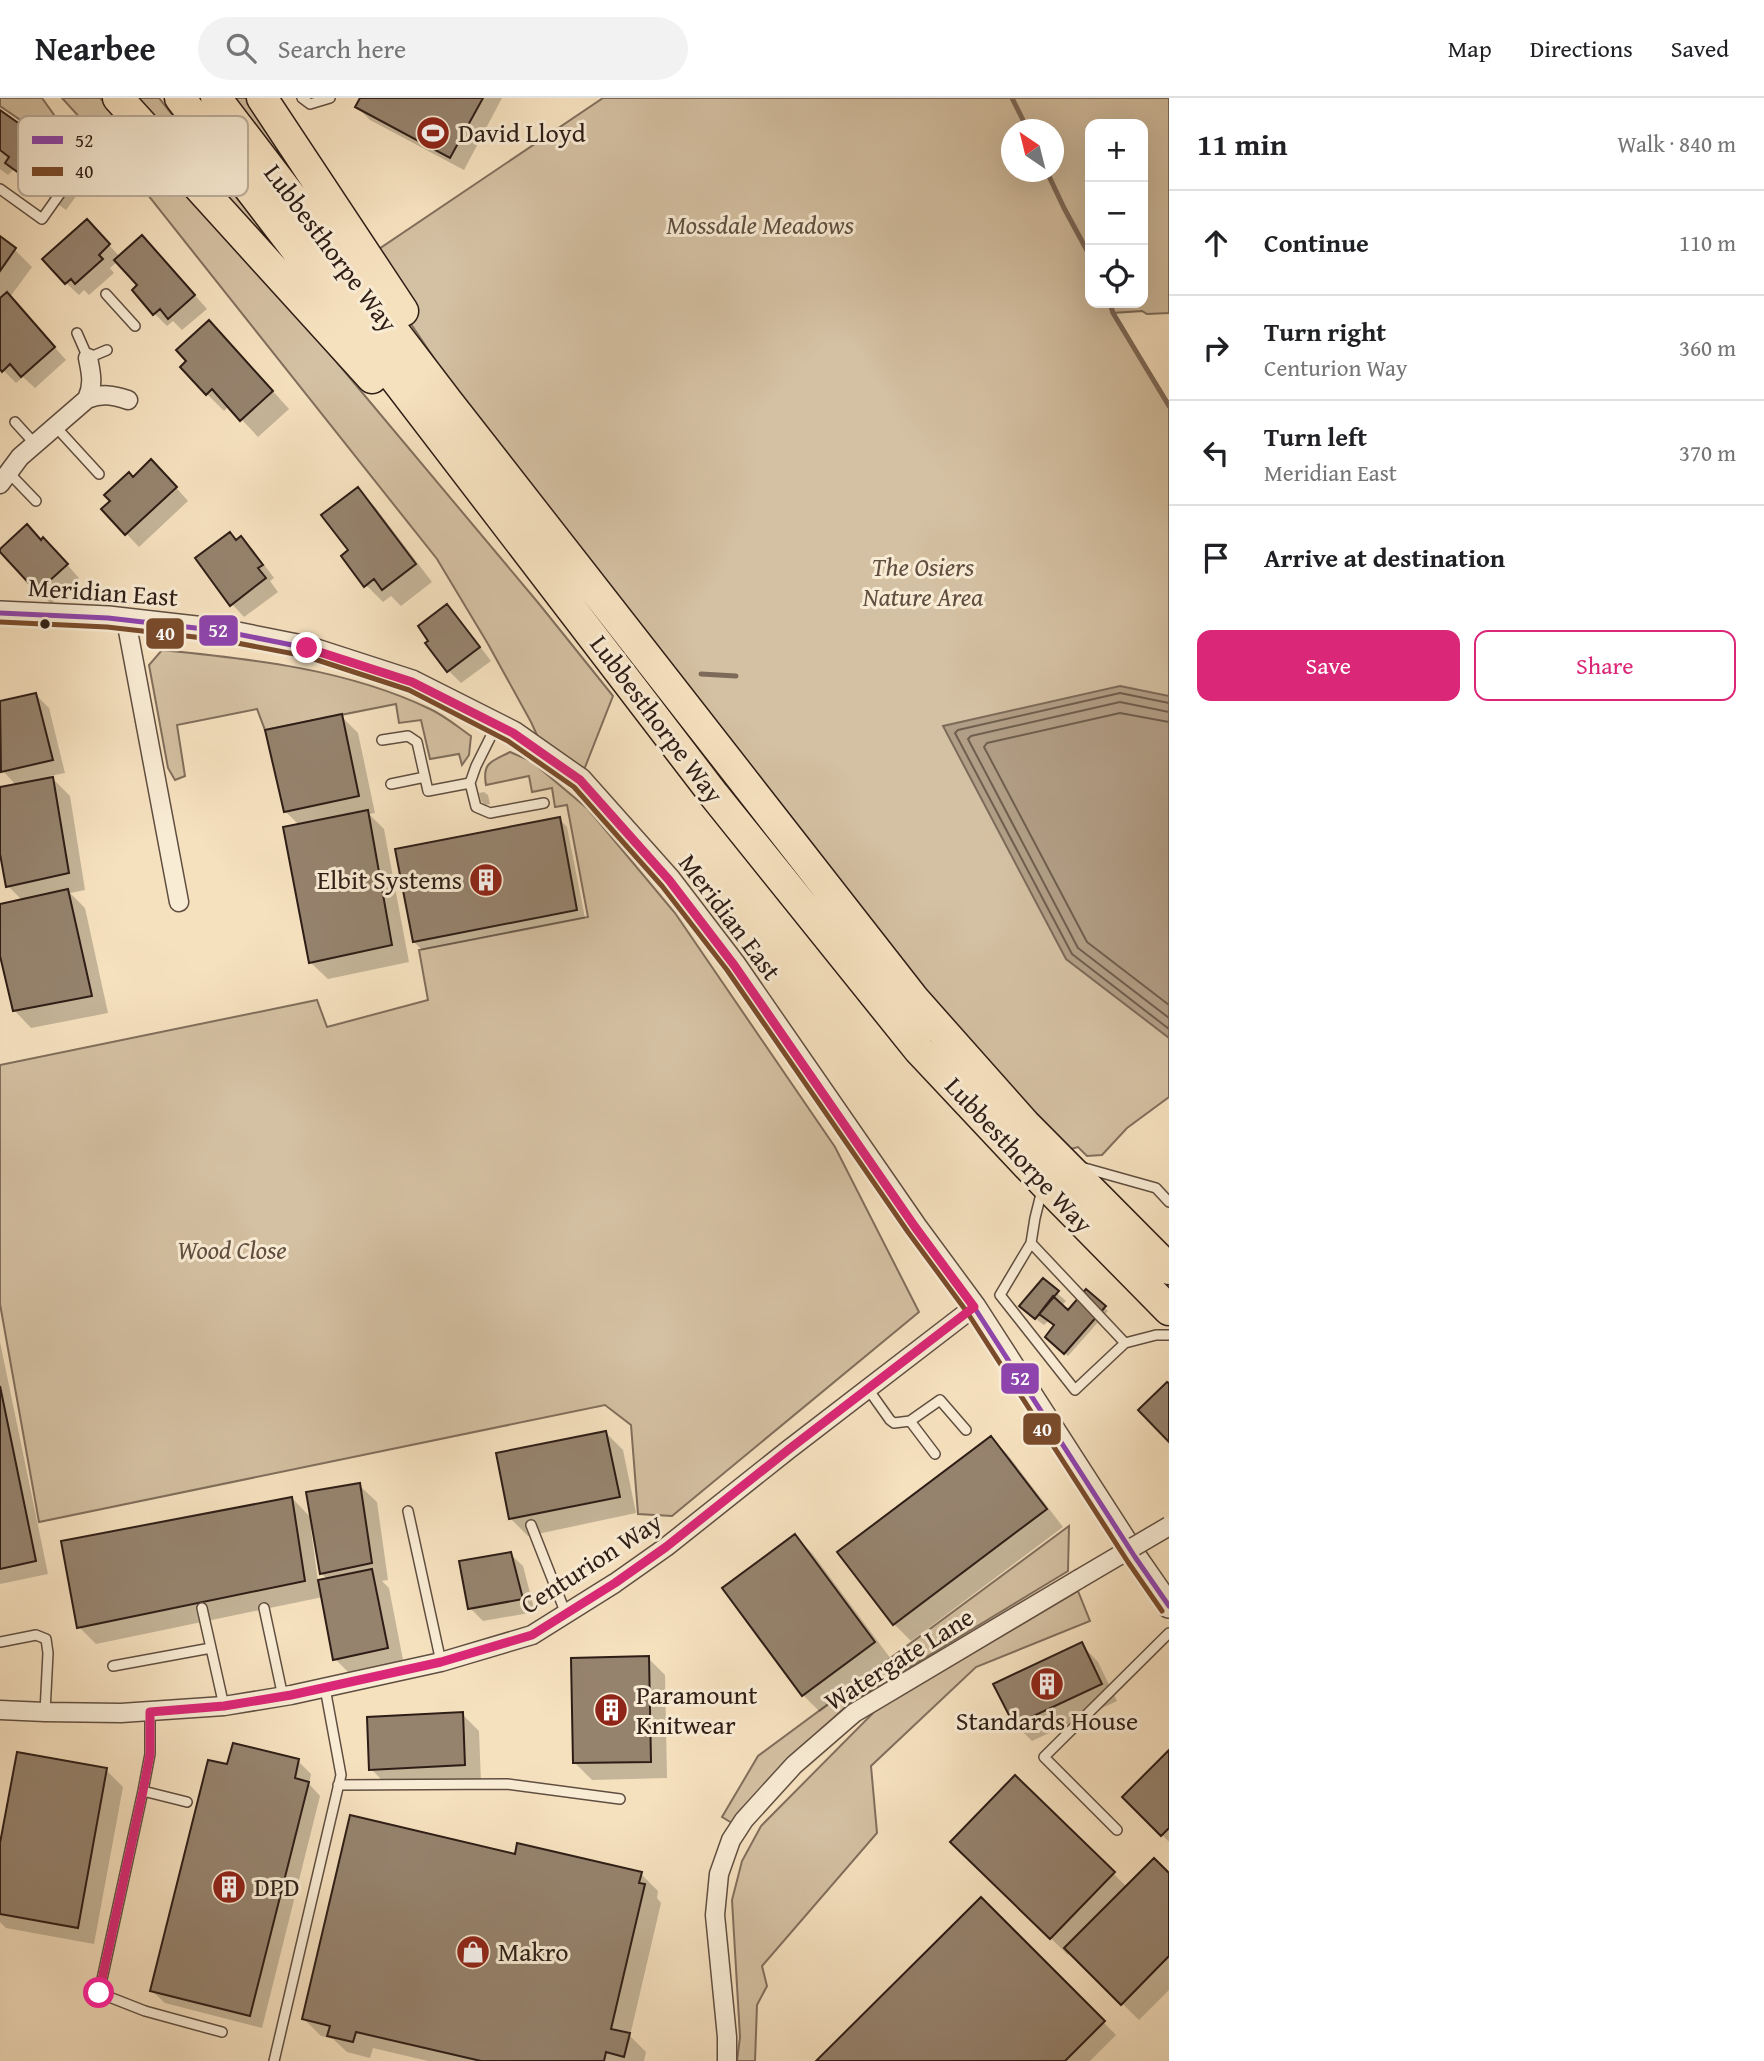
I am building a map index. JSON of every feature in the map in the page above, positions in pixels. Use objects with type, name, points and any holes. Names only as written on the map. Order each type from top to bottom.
[{"type":"highway","points":[[118,98],[134,116]]},
{"type":"highway","name":"Lubbesthorpe Way","points":[[180,98],[194,116]]},
{"type":"highway","name":"Lubbesthorpe Way","points":[[216,98],[230,116]]},
{"type":"highway","points":[[262,98],[555,537]]},
{"type":"highway","name":"Lubbesthorpe Way","points":[[248,140],[448,402],[914,999],[1025,1124],[1053,1172],[1169,1310]]},
{"type":"highway","name":"Lubbesthorpe Way","points":[[248,186],[714,795],[910,1039],[1053,1172],[1169,1269]]},
{"type":"highway","points":[[208,196],[536,561]]},
{"type":"street","points":[[87,399],[93,380],[88,358]]},
{"type":"street","points":[[4,478],[20,457],[87,399],[99,394],[132,399]]},
{"type":"street","name":"Meridian East","points":[[0,613],[127,620],[222,631],[307,648],[412,682],[513,733],[580,780],[669,880],[734,965],[915,1227],[974,1307],[1169,1606]]},
{"type":"street","points":[[127,620],[179,902]]},
{"type":"street","name":"Centurion Way","points":[[0,1710],[150,1712],[224,1706],[283,1697],[441,1662],[532,1635],[666,1547],[974,1307]]},
{"type":"street","name":"Watergate Lane","points":[[727,2061],[715,1916],[719,1874],[731,1840],[744,1820],[794,1765],[854,1713],[1169,1526]]},
{"type":"lane","points":[[302,98],[310,104],[330,98]]},
{"type":"lane","points":[[0,189],[42,219],[59,196]]},
{"type":"lane","points":[[106,294],[135,326]]},
{"type":"lane","points":[[77,333],[88,358],[107,350]]},
{"type":"lane","points":[[15,422],[35,444]]},
{"type":"lane","points":[[55,426],[100,474]]},
{"type":"lane","points":[[4,478],[36,501]]},
{"type":"lane","points":[[497,725],[470,783],[476,807],[490,813],[544,803]]},
{"type":"lane","points":[[382,740],[408,736],[417,741],[428,791],[470,783]]},
{"type":"lane","points":[[391,784],[425,777]]},
{"type":"lane","points":[[1169,1202],[1156,1188],[1053,1172],[1035,1217],[1031,1243],[1000,1295],[1075,1390],[1125,1343],[1156,1335],[1169,1335]]},
{"type":"lane","points":[[1031,1243],[1125,1343]]},
{"type":"lane","points":[[867,1389],[894,1423],[910,1422],[940,1400],[966,1430]]},
{"type":"lane","points":[[910,1422],[935,1454]]},
{"type":"lane","points":[[408,1511],[441,1662]]},
{"type":"lane","points":[[531,1525],[566,1614]]},
{"type":"lane","points":[[202,1608],[224,1706]]},
{"type":"lane","points":[[264,1608],[283,1697]]},
{"type":"lane","points":[[1117,1830],[1044,1757],[1169,1633]]},
{"type":"lane","points":[[0,1642],[36,1635],[46,1639],[48,1653],[45,1712]]},
{"type":"lane","points":[[113,1666],[211,1648]]},
{"type":"lane","points":[[274,2061],[341,1775],[325,1688]]},
{"type":"lane","points":[[150,1712],[150,1754],[99,1993],[145,2011],[222,2032]]},
{"type":"lane","points":[[338,1785],[506,1784],[620,1799]]},
{"type":"lane","points":[[143,1791],[187,1802]]},
{"type":"green space","points":[[0,98],[42,98],[55,116],[18,116],[18,118],[0,106]]},
{"type":"green space","points":[[62,98],[100,98],[117,116],[78,116]]},
{"type":"green space","points":[[118,98],[159,98],[173,116],[136,116]]},
{"type":"green space","name":"The Osiers Nature Area","points":[[216,98],[262,98],[367,257],[603,98],[1169,98],[1169,313],[1113,313],[1169,403],[1169,1097],[1127,1128],[1102,1155],[1087,1156],[1078,1147],[1071,1149],[1025,1124],[555,537],[386,287],[248,134],[248,116],[232,116]]},
{"type":"green space","points":[[149,196],[190,196],[278,292],[613,696],[580,780],[547,757],[488,644],[437,559]]},
{"type":"green space","points":[[218,196],[236,196],[296,273]]},
{"type":"green space","points":[[162,650],[264,662],[366,684],[441,715],[471,736],[469,755],[462,765],[459,754],[430,759],[421,720],[399,723],[396,704],[265,730],[257,709],[177,725],[185,776],[175,780],[168,768],[149,665]]},
{"type":"green space","name":"Wood Close","points":[[510,752],[531,761],[588,809],[675,913],[835,1147],[919,1312],[672,1516],[638,1514],[631,1425],[605,1405],[39,1522],[0,1304],[0,1065],[317,1000],[327,1027],[428,1000],[419,950],[588,917],[567,805],[555,807],[552,788],[532,792],[529,776],[486,785],[485,772],[489,764]]},
{"type":"green space","points":[[1069,1526],[1068,1571],[849,1704],[788,1759],[732,1823],[722,1817],[758,1756]]},
{"type":"green space","points":[[1078,1591],[1090,1621],[976,1667],[871,1766],[877,1833],[762,1966],[767,1986],[757,2005],[755,2061],[737,2061],[740,2037],[732,1900],[742,1861],[761,1826],[876,1710]]},
{"type":"water","points":[[1120,686],[1169,696],[1169,1038],[1066,959],[943,726]]},
{"type":"building","name":"David Lloyd","points":[[360,98],[483,98],[450,158],[355,107]]},
{"type":"building","points":[[0,110],[18,123],[18,172],[5,163],[9,157],[0,150]]},
{"type":"building","points":[[87,219],[110,244],[99,255],[103,259],[75,284],[71,279],[65,284],[42,259]]},
{"type":"building","points":[[142,235],[195,295],[168,319],[160,309],[153,315],[132,290],[137,285],[114,260]]},
{"type":"building","points":[[0,236],[16,248],[0,271]]},
{"type":"building","points":[[7,292],[55,347],[21,377],[10,364],[2,372],[0,369],[0,298]]},
{"type":"building","points":[[209,320],[273,391],[240,421],[212,389],[206,395],[180,367],[186,361],[176,350]]},
{"type":"building","points":[[151,459],[177,487],[125,535],[101,509],[110,501],[104,495],[129,472],[133,477]]},
{"type":"building","points":[[358,487],[416,564],[382,590],[374,579],[364,587],[341,556],[348,550],[321,515]]},
{"type":"building","points":[[27,524],[68,564],[37,592],[0,552]]},
{"type":"building","points":[[230,532],[236,540],[241,536],[263,565],[258,568],[266,578],[230,606],[195,558]]},
{"type":"building","points":[[447,604],[480,647],[447,672],[425,643],[428,641],[418,626]]},
{"type":"building","points":[[36,693],[53,760],[1,772],[0,701]]},
{"type":"building","points":[[342,714],[359,796],[284,812],[265,730]]},
{"type":"building","points":[[53,777],[69,873],[6,887],[0,854],[0,787]]},
{"type":"building","points":[[368,810],[392,945],[309,963],[283,827]]},
{"type":"building","name":"Elbit Systems","points":[[560,817],[577,910],[413,942],[395,849]]},
{"type":"building","points":[[68,889],[92,996],[13,1011],[0,956],[0,904]]},
{"type":"building","points":[[1043,1278],[1059,1291],[1035,1319],[1019,1306]]},
{"type":"building","points":[[1086,1289],[1106,1306],[1064,1354],[1045,1337],[1054,1325],[1039,1314],[1053,1296],[1068,1310]]},
{"type":"building","points":[[1169,1383],[1169,1442],[1138,1410]]},
{"type":"building","points":[[0,1386],[36,1561],[0,1569]]},
{"type":"building","points":[[606,1431],[620,1497],[509,1519],[496,1453]]},
{"type":"building","points":[[991,1436],[1047,1509],[893,1625],[837,1552]]},
{"type":"building","points":[[360,1483],[372,1563],[320,1574],[306,1492]]},
{"type":"building","points":[[292,1497],[305,1581],[77,1628],[61,1541]]},
{"type":"building","points":[[795,1534],[875,1642],[802,1696],[722,1588]]},
{"type":"building","points":[[511,1552],[523,1599],[468,1609],[459,1561]]},
{"type":"building","points":[[372,1569],[388,1648],[333,1660],[318,1580]]},
{"type":"building","name":"Standards House","points":[[1082,1642],[1102,1684],[1014,1725],[993,1684]]},
{"type":"building","name":"Paramount Knitwear","points":[[649,1656],[651,1762],[573,1763],[571,1658]]},
{"type":"building","points":[[463,1712],[465,1765],[369,1770],[367,1717]]},
{"type":"building","name":"DPD","points":[[233,1743],[299,1759],[295,1778],[309,1782],[250,2016],[150,1991],[208,1760],[227,1764]]},
{"type":"building","points":[[1169,1750],[1169,1828],[1161,1836],[1122,1797]]},
{"type":"building","points":[[17,1752],[107,1768],[78,1928],[0,1914],[0,1843]]},
{"type":"building","points":[[1015,1775],[1115,1872],[1050,1939],[950,1842]]},
{"type":"building","name":"Makro","points":[[350,1815],[515,1854],[517,1843],[642,1872],[639,1883],[645,1884],[611,2029],[630,2033],[624,2057],[606,2052],[604,2061],[481,2061],[356,2032],[353,2042],[327,2036],[330,2026],[302,2019]]},
{"type":"building","points":[[1154,1858],[1169,1873],[1169,1956],[1121,2005],[1064,1948]]},
{"type":"building","points":[[981,1897],[1105,2021],[1065,2061],[816,2061]]},
{"type":"waterway","points":[[1012,98],[1022,119]]},
{"type":"waterway","points":[[1052,182],[1085,247]]},
{"type":"waterway","points":[[1112,308],[1169,406]]},
{"type":"waterway","points":[[701,674],[736,676]]},
{"type":"transit line","name":"52","points":[[0,613],[108,618],[222,631],[307,648],[412,682],[513,733],[580,780],[669,880],[734,965],[915,1227],[974,1307],[1169,1606]]},
{"type":"transit line","name":"40","points":[[0,622],[107,627],[221,640],[305,656],[409,690],[508,741],[574,787],[662,886],[727,970],[908,1232],[967,1312],[1162,1611]]},
{"type":"place","name":"David Lloyd","points":[[433,133]]},
{"type":"place","name":"Elbit Systems","points":[[486,880]]},
{"type":"place","name":"Standards House","points":[[1047,1684]]},
{"type":"place","name":"Paramount Knitwear","points":[[611,1710]]},
{"type":"place","name":"DPD","points":[[229,1887]]},
{"type":"place","name":"Makro","points":[[473,1952]]},
{"type":"route","points":[[99,1993],[150,1754],[150,1712],[224,1706],[291,1695],[441,1662],[532,1635],[666,1547],[974,1307],[915,1227],[734,965],[669,880],[580,780],[513,733],[412,682],[307,648]]},
{"type":"park label","name":"Mossdale Meadows","points":[[760,225]]}]
